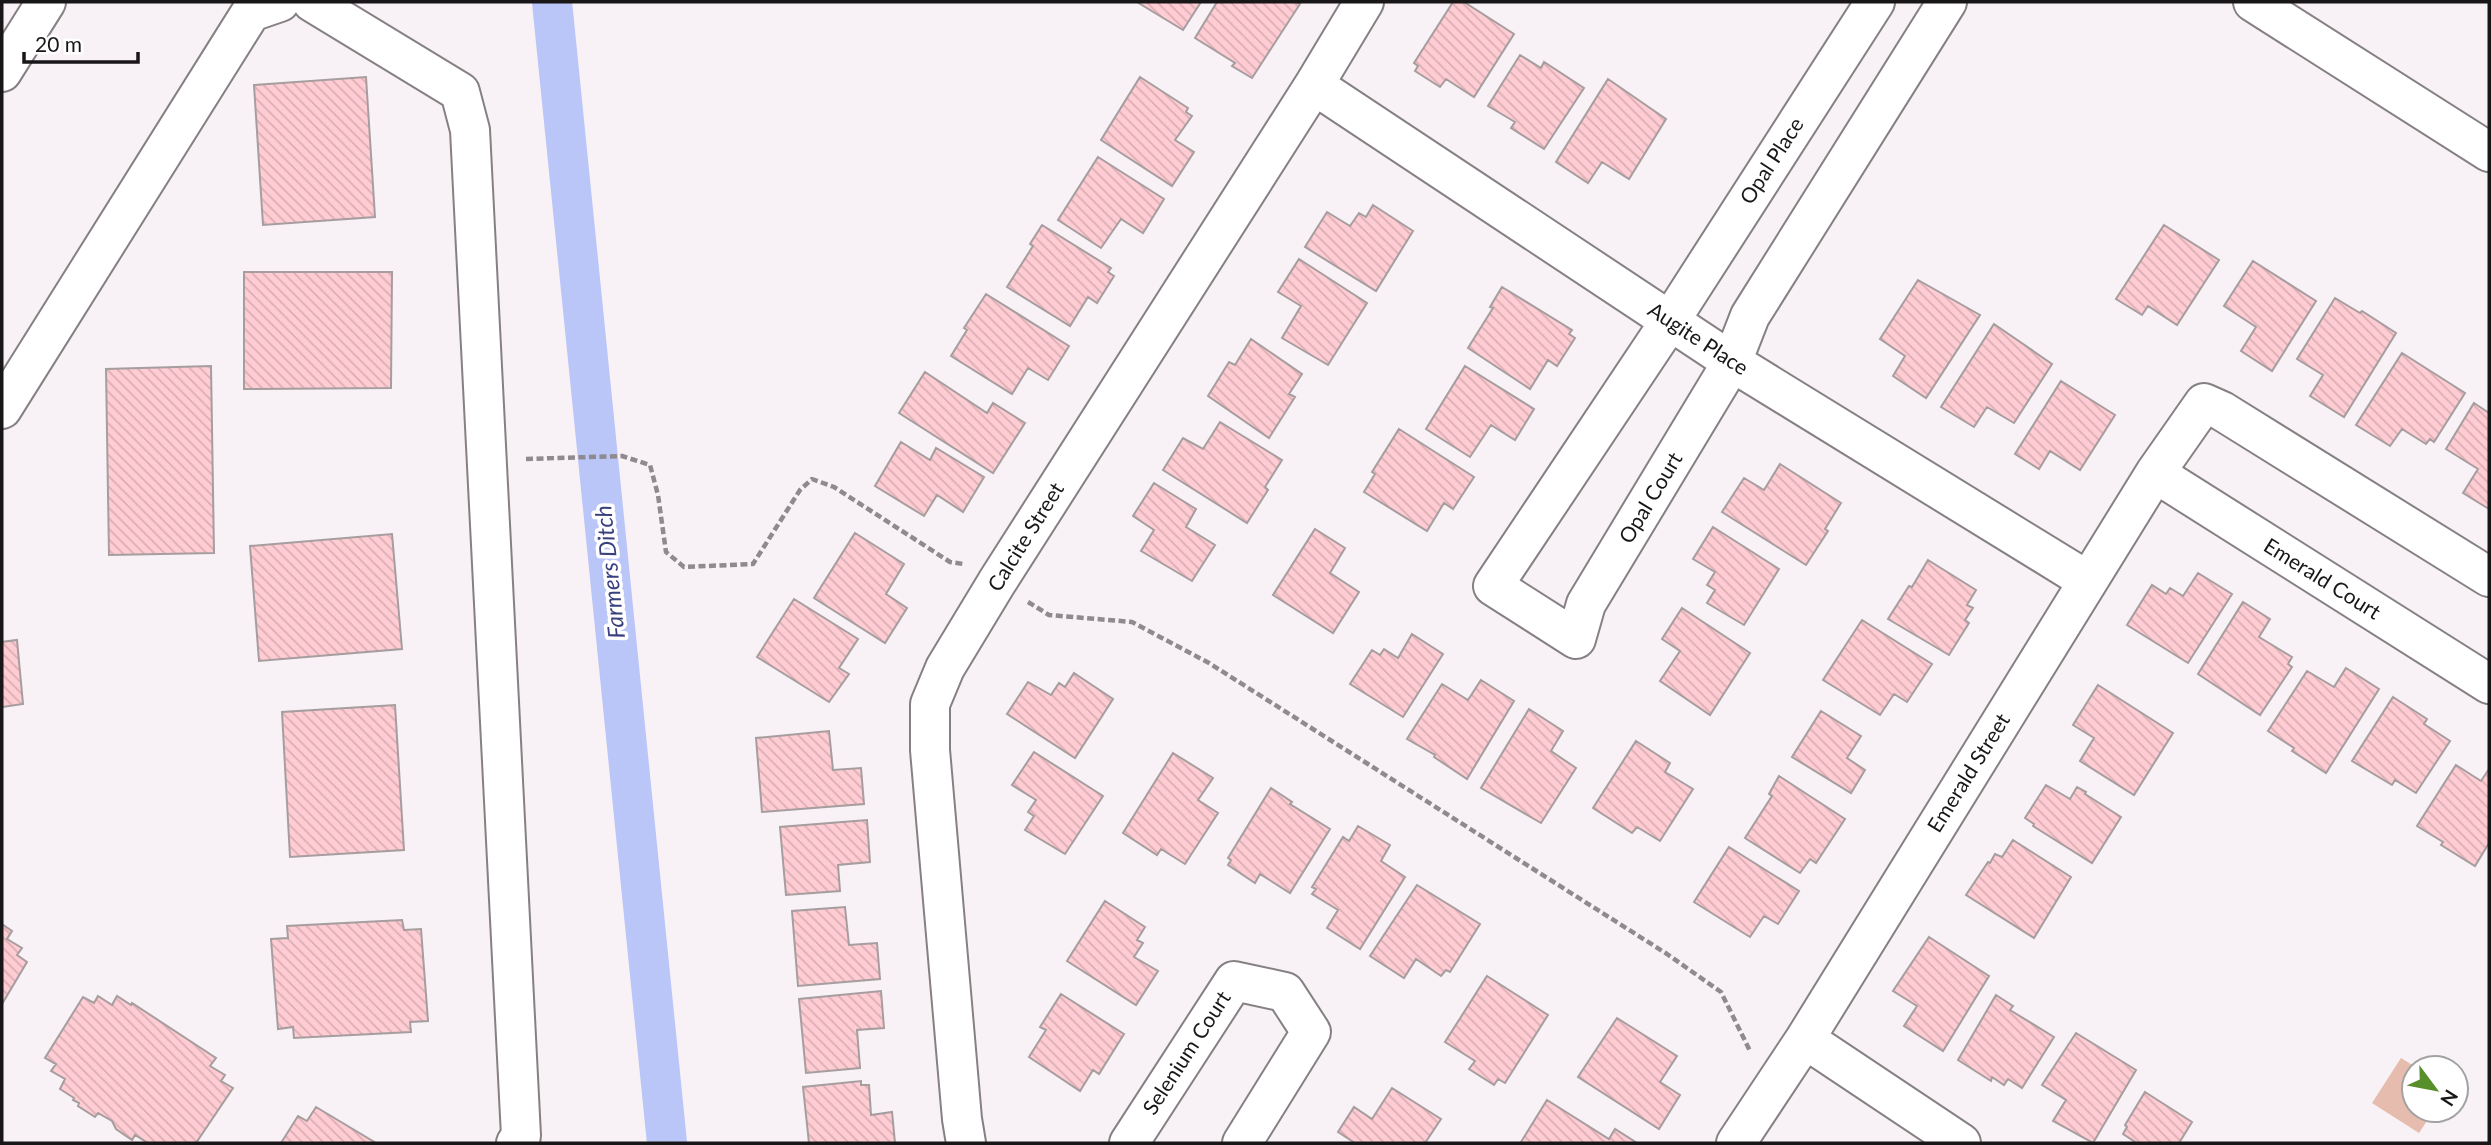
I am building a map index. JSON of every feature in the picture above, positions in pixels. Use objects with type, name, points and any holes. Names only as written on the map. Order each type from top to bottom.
[{"type":"street","points":[[2,72],[46,2]]},
{"type":"street","points":[[2,409],[251,12],[279,2]]},
{"type":"street","points":[[312,2],[460,92],[470,130],[520,1136],[516,1143]]},
{"type":"street","name":"Calcite Street","points":[[966,1143],[961,1119],[930,750],[930,704],[945,668],[997,583],[1364,2]]},
{"type":"street","name":"Opal Place","points":[[1670,321],[1875,2]]},
{"type":"street","name":"Opal Court","points":[[1670,321],[1493,586],[1576,639],[1586,604],[1732,362],[1750,316],[1947,2]]},
{"type":"street","points":[[2253,2],[2489,152]]},
{"type":"street","name":"Augite Place","points":[[1314,85],[1732,362],[2088,581]]},
{"type":"street","name":"Emerald Street","points":[[1736,1143],[1805,1039],[2155,473],[2204,403],[2222,411],[2489,577]]},
{"type":"street","name":"Emerald Court","points":[[2155,473],[2489,684]]},
{"type":"street","name":"Selenium Court","points":[[1129,1143],[1234,981],[1285,992],[1311,1032],[1242,1143]]},
{"type":"street","points":[[1805,1039],[1961,1143]]},
{"type":"path","points":[[552,459],[622,456],[650,465],[658,495],[666,552],[684,567],[754,564],[800,490],[812,479],[834,487],[950,562],[970,565],[1049,615],[1132,622],[1209,663],[1667,954],[1721,992],[1750,1051],[1784,1070]]},
{"type":"shaded area","points":[[2400,1060],[2400,1121],[2372,1103]]},
{"type":"shaded area","points":[[2405,1124],[2425,1124],[2419,1133]]},
{"type":"building","points":[[1137,2],[1201,2],[1183,30]]},
{"type":"building","points":[[1217,2],[1300,4],[1252,78],[1232,66],[1235,63],[1195,38]]},
{"type":"building","points":[[1453,2],[1464,2],[1514,34],[1474,97],[1446,79],[1440,87],[1415,71],[1418,66],[1414,63]]},
{"type":"building","points":[[1520,55],[1541,68],[1544,62],[1584,88],[1544,149],[1511,128],[1515,122],[1488,106]]},
{"type":"building","points":[[366,77],[375,217],[263,225],[254,85]]},
{"type":"building","points":[[1140,77],[1188,108],[1186,112],[1192,116],[1175,140],[1194,152],[1172,186],[1101,140]]},
{"type":"building","points":[[1608,79],[1666,119],[1629,179],[1602,162],[1588,183],[1556,162]]},
{"type":"building","points":[[1098,157],[1164,199],[1143,233],[1121,219],[1101,248],[1058,220]]},
{"type":"building","points":[[1373,205],[1413,231],[1376,291],[1305,247],[1327,212],[1350,226],[1359,213],[1366,217]]},
{"type":"building","points":[[1042,225],[1111,268],[1108,272],[1114,276],[1097,303],[1088,297],[1070,326],[1007,287],[1033,246],[1030,244]]},
{"type":"building","points":[[2164,225],[2219,260],[2177,325],[2148,306],[2142,315],[2116,299]]},
{"type":"building","points":[[1299,259],[1367,303],[1328,365],[1282,338],[1301,306],[1278,292]]},
{"type":"building","points":[[2253,261],[2316,301],[2272,371],[2241,351],[2256,327],[2224,306]]},
{"type":"building","points":[[244,272],[392,272],[391,388],[244,389]]},
{"type":"building","points":[[1918,280],[1980,315],[1926,398],[1893,376],[1905,356],[1880,339]]},
{"type":"building","points":[[1502,287],[1572,330],[1569,334],[1575,338],[1557,366],[1548,360],[1530,389],[1468,348],[1493,308],[1490,307]]},
{"type":"building","points":[[986,294],[1069,346],[1048,380],[1028,368],[1012,394],[951,356],[967,330],[964,328]]},
{"type":"building","points":[[2335,298],[2360,313],[2362,311],[2396,333],[2344,417],[2310,396],[2323,375],[2297,359]]},
{"type":"building","points":[[1994,324],[2052,364],[2014,423],[1987,407],[1974,427],[1941,407]]},
{"type":"building","points":[[1251,339],[1302,374],[1289,394],[1295,397],[1269,438],[1208,396],[1229,362],[1235,365]]},
{"type":"building","points":[[2402,353],[2465,393],[2434,442],[2430,439],[2426,444],[2402,429],[2390,446],[2356,425]]},
{"type":"building","points":[[211,366],[214,553],[109,555],[106,369]]},
{"type":"building","points":[[1465,366],[1534,409],[1515,440],[1491,425],[1470,457],[1426,429]]},
{"type":"building","points":[[925,372],[987,413],[993,403],[1025,423],[993,473],[899,413]]},
{"type":"building","points":[[2061,381],[2115,415],[2080,470],[2050,451],[2039,469],[2015,454]]},
{"type":"building","points":[[2474,403],[2489,413],[2489,509],[2463,493],[2478,469],[2446,449]]},
{"type":"building","points":[[1220,422],[1282,460],[1265,487],[1268,490],[1247,523],[1163,470],[1183,438],[1203,449]]},
{"type":"building","points":[[1399,429],[1474,477],[1453,509],[1444,503],[1427,531],[1364,492],[1375,474],[1372,472]]},
{"type":"building","points":[[901,442],[930,460],[936,448],[984,477],[963,512],[937,495],[924,516],[875,486]]},
{"type":"building","points":[[1780,464],[1841,503],[1825,529],[1828,531],[1806,565],[1722,512],[1744,478],[1764,490]]},
{"type":"building","points":[[1154,483],[1196,509],[1186,527],[1215,545],[1192,581],[1141,551],[1154,530],[1133,516]]},
{"type":"building","points":[[1713,527],[1779,569],[1744,625],[1707,603],[1715,590],[1707,585],[1715,572],[1693,559]]},
{"type":"building","points":[[1315,529],[1345,548],[1330,573],[1359,592],[1333,633],[1273,595]]},
{"type":"building","points":[[855,533],[904,564],[886,594],[907,608],[885,643],[814,598]]},
{"type":"building","points":[[392,534],[402,649],[259,661],[250,546]]},
{"type":"building","points":[[1928,560],[1976,590],[1967,605],[1973,608],[1965,620],[1969,623],[1949,655],[1888,619]]},
{"type":"building","points":[[2198,573],[2232,594],[2188,663],[2127,625],[2152,585],[2166,594],[2170,588],[2183,596]]},
{"type":"building","points":[[794,599],[858,639],[839,668],[849,674],[829,702],[757,657]]},
{"type":"building","points":[[2243,602],[2270,619],[2259,637],[2292,657],[2288,664],[2292,667],[2260,715],[2198,674]]},
{"type":"building","points":[[1682,608],[1750,653],[1710,715],[1660,681],[1680,651],[1662,639]]},
{"type":"building","points":[[1862,620],[1932,664],[1907,702],[1894,694],[1880,715],[1823,680]]},
{"type":"building","points":[[1412,634],[1443,654],[1403,717],[1350,684],[1372,650],[1380,655],[1384,649],[1398,658]]},
{"type":"building","points":[[17,640],[23,704],[2,707],[2,642]]},
{"type":"building","points":[[2346,668],[2379,689],[2326,773],[2292,751],[2294,748],[2268,731],[2307,671],[2334,687]]},
{"type":"building","points":[[1074,673],[1113,699],[1075,758],[1007,714],[1028,682],[1051,695],[1059,683],[1065,687]]},
{"type":"building","points":[[1481,680],[1514,701],[1467,779],[1434,757],[1435,755],[1407,739],[1442,684],[1468,700]]},
{"type":"building","points":[[2098,685],[2173,733],[2134,795],[2080,761],[2094,738],[2073,725]]},
{"type":"building","points":[[2393,697],[2427,719],[2424,724],[2450,741],[2416,793],[2395,780],[2392,785],[2352,761]]},
{"type":"building","points":[[395,705],[404,850],[290,857],[282,712]]},
{"type":"building","points":[[1529,709],[1563,731],[1551,751],[1576,768],[1541,823],[1481,788]]},
{"type":"building","points":[[1821,711],[1861,736],[1847,758],[1865,770],[1851,793],[1792,757]]},
{"type":"building","points":[[829,731],[833,770],[861,768],[864,804],[762,812],[756,738]]},
{"type":"building","points":[[1636,741],[1670,763],[1665,772],[1693,789],[1660,841],[1637,827],[1632,833],[1593,808]]},
{"type":"building","points":[[1034,752],[1103,796],[1065,854],[1025,830],[1034,816],[1028,812],[1036,800],[1012,785]]},
{"type":"building","points":[[1173,753],[1213,778],[1198,800],[1218,813],[1185,864],[1161,849],[1157,855],[1123,833]]},
{"type":"building","points":[[2456,765],[2481,781],[2489,769],[2489,843],[2475,866],[2417,826]]},
{"type":"building","points":[[1779,776],[1845,819],[1816,863],[1810,859],[1800,873],[1745,838],[1772,796],[1769,794]]},
{"type":"building","points":[[2046,785],[2070,799],[2077,787],[2121,817],[2092,863],[2033,826],[2034,824],[2025,818]]},
{"type":"building","points":[[1271,788],[1292,802],[1290,804],[1330,829],[1290,893],[1260,874],[1255,883],[1228,865],[1231,860],[1228,858]]},
{"type":"building","points":[[867,820],[870,862],[838,865],[840,891],[786,895],[780,827]]},
{"type":"building","points":[[1358,826],[1390,845],[1381,861],[1405,877],[1360,949],[1327,928],[1338,910],[1312,894],[1316,889],[1312,887],[1343,837],[1349,841]]},
{"type":"building","points":[[2013,840],[2071,877],[2034,938],[1966,895],[1988,862],[1990,863],[1995,854],[2002,857]]},
{"type":"building","points":[[1729,847],[1799,891],[1778,924],[1764,916],[1750,937],[1694,902]]},
{"type":"building","points":[[1417,885],[1480,924],[1450,972],[1446,970],[1441,976],[1416,959],[1404,978],[1370,956]]},
{"type":"building","points":[[1105,901],[1145,927],[1137,940],[1143,943],[1134,957],[1158,971],[1136,1005],[1067,961]]},
{"type":"building","points":[[845,907],[849,945],[877,943],[880,979],[798,986],[792,911]]},
{"type":"building","points":[[402,920],[404,930],[421,929],[428,1021],[410,1022],[411,1032],[294,1038],[293,1027],[278,1029],[271,939],[288,938],[287,926]]},
{"type":"building","points":[[2,924],[12,931],[7,939],[22,948],[17,955],[27,962],[2,1004]]},
{"type":"building","points":[[1929,937],[1989,976],[1943,1051],[1904,1026],[1917,1006],[1893,991]]},
{"type":"building","points":[[1487,976],[1548,1015],[1505,1083],[1498,1079],[1494,1085],[1469,1069],[1475,1061],[1445,1042]]},
{"type":"building","points":[[881,991],[884,1028],[857,1030],[860,1068],[806,1073],[799,999]]},
{"type":"building","points":[[1061,994],[1124,1034],[1099,1074],[1093,1070],[1080,1091],[1029,1057],[1046,1030],[1040,1027]]},
{"type":"building","points":[[1996,995],[2013,1006],[2010,1010],[2054,1037],[2022,1088],[2008,1079],[2004,1085],[1992,1077],[1991,1081],[1958,1060]]},
{"type":"building","points":[[98,996],[112,1005],[117,996],[131,1005],[132,1003],[216,1058],[210,1066],[225,1075],[221,1081],[233,1088],[196,1143],[148,1143],[135,1135],[132,1140],[116,1129],[112,1121],[98,1113],[95,1117],[60,1089],[65,1079],[51,1071],[56,1064],[45,1058],[83,997],[94,1003]]},
{"type":"building","points":[[1617,1018],[1677,1056],[1660,1082],[1680,1095],[1659,1129],[1578,1077]]},
{"type":"building","points":[[2076,1033],[2136,1070],[2093,1143],[2053,1121],[2066,1100],[2042,1085]]},
{"type":"building","points":[[861,1081],[861,1085],[869,1085],[871,1115],[892,1112],[895,1143],[809,1143],[803,1087]]},
{"type":"building","points":[[1392,1088],[1441,1119],[1425,1143],[1355,1143],[1338,1132],[1354,1107],[1372,1119]]},
{"type":"building","points":[[2145,1092],[2192,1122],[2179,1143],[2134,1143],[2123,1134],[2127,1127],[2125,1125]]},
{"type":"building","points":[[1547,1100],[1609,1139],[1615,1129],[1637,1143],[1522,1143]]},
{"type":"building","points":[[316,1107],[376,1143],[281,1143],[298,1116],[307,1121]]},
{"type":"waterway","name":"Farmers Ditch","points":[[552,2],[667,1143]]}]
